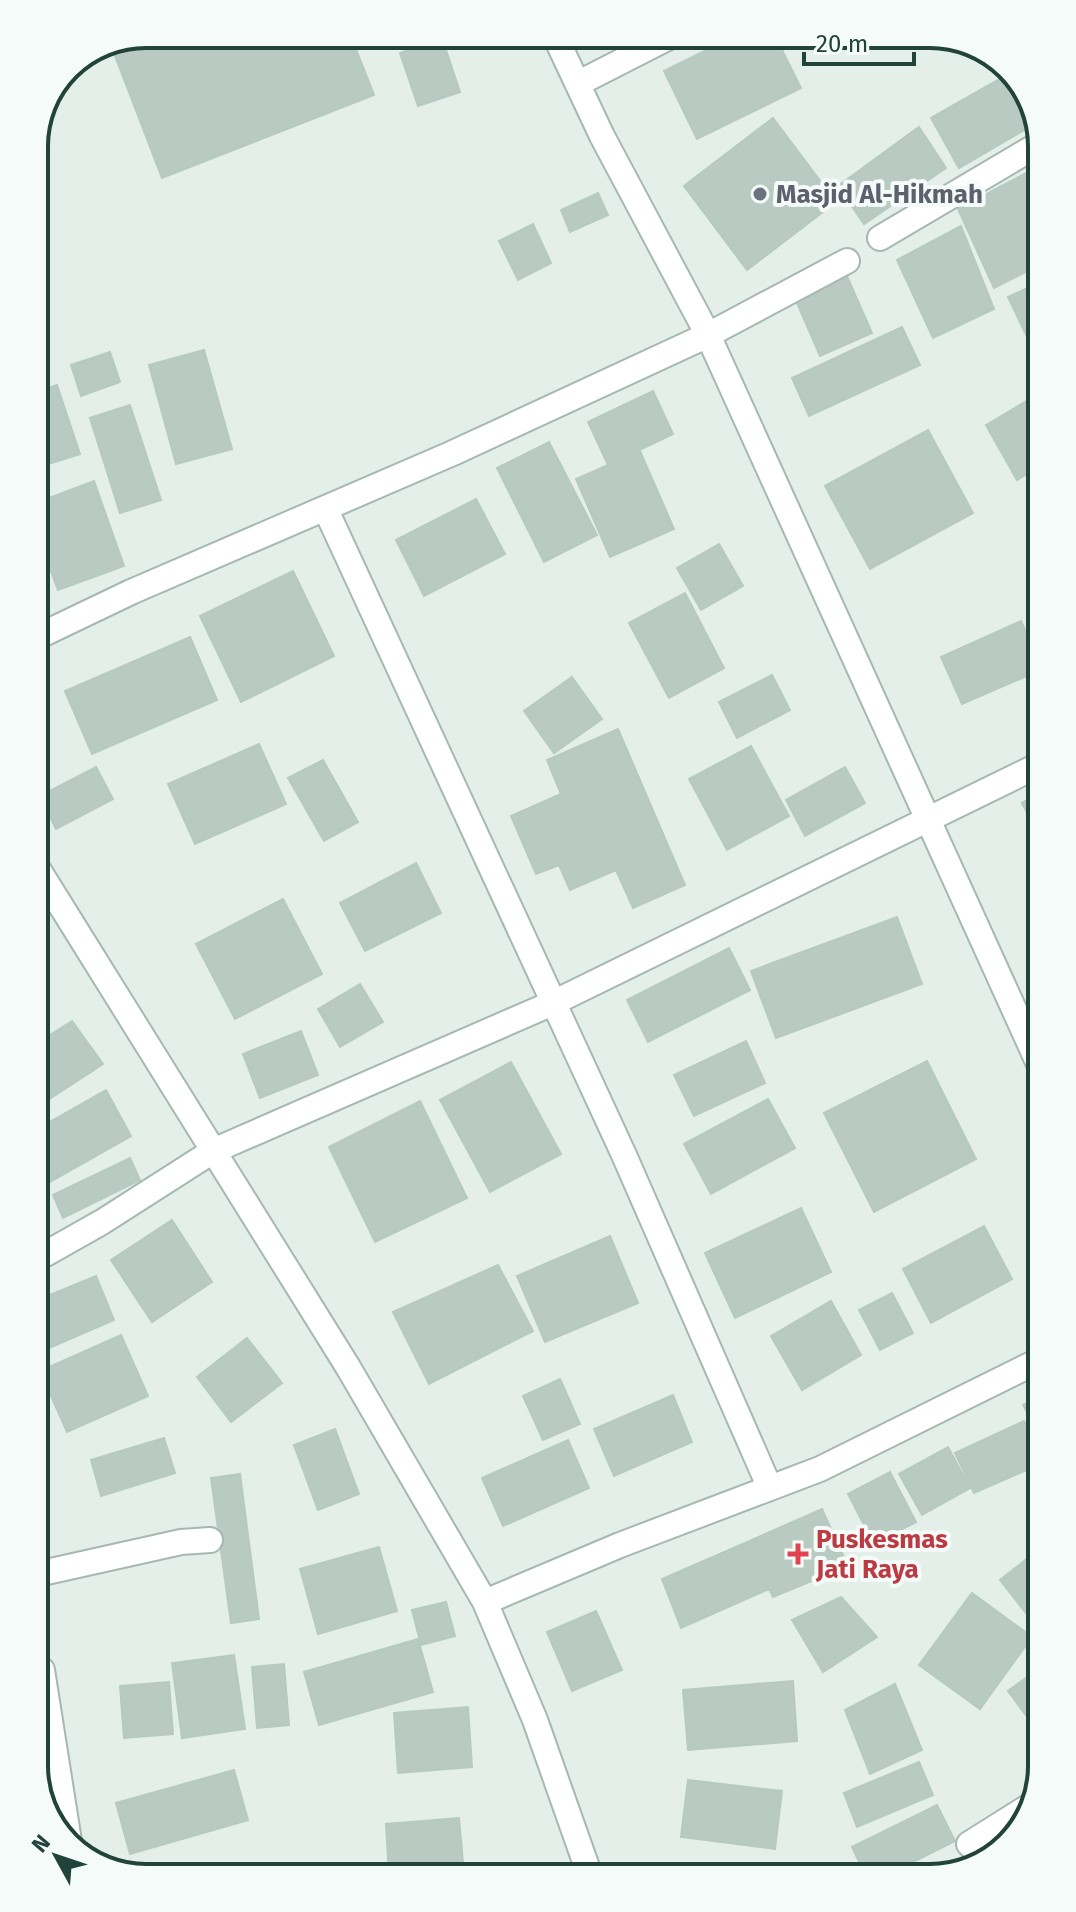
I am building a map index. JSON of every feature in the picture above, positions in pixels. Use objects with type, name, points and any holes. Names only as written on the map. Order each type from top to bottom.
[{"type":"street","points":[[561,48],[602,136],[708,335],[1028,1040]]},
{"type":"street","points":[[579,83],[648,48]]},
{"type":"street","points":[[880,238],[1028,151]]},
{"type":"street","points":[[48,632],[131,592],[326,510],[708,335],[847,261]]},
{"type":"street","points":[[326,510],[555,1002],[683,1285],[769,1486]]},
{"type":"street","points":[[48,1252],[213,1151],[555,1002],[1028,770]]},
{"type":"street","points":[[48,885],[407,1466],[485,1602],[535,1720],[586,1864]]},
{"type":"street","points":[[485,1602],[620,1545],[820,1469],[1028,1366]]},
{"type":"street","points":[[48,1572],[181,1542],[210,1540]]},
{"type":"street","points":[[48,1745],[51,1782],[60,1813]]},
{"type":"street","points":[[977,1851],[969,1844],[1013,1816]]},
{"type":"building","points":[[146,48],[356,48],[374,95],[162,178],[114,53]]},
{"type":"building","points":[[414,48],[445,48],[460,92],[418,106],[400,53]]},
{"type":"building","points":[[711,48],[781,48],[801,88],[697,139],[664,71]]},
{"type":"building","points":[[1001,78],[1018,103],[1026,129],[959,168],[931,118]]},
{"type":"building","name":"Masjid Al-Hikmah","points":[[773,118],[836,202],[747,270],[684,186]]},
{"type":"building","points":[[919,127],[946,168],[864,224],[838,186]]},
{"type":"building","points":[[1028,172],[1028,271],[994,288],[958,209]]},
{"type":"building","points":[[598,193],[608,215],[570,232],[561,210]]},
{"type":"building","points":[[533,224],[551,263],[518,280],[499,241]]},
{"type":"building","points":[[961,226],[994,309],[933,338],[897,260]]},
{"type":"building","points":[[846,274],[872,333],[820,356],[794,296]]},
{"type":"building","points":[[1028,288],[1028,339],[1008,297]]},
{"type":"building","points":[[902,327],[920,365],[809,416],[792,378]]},
{"type":"building","points":[[204,350],[232,449],[176,464],[149,365]]},
{"type":"building","points":[[110,352],[120,382],[81,396],[71,365]]},
{"type":"building","points":[[57,385],[80,454],[48,464],[48,388]]},
{"type":"building","points":[[653,391],[673,434],[608,465],[588,422]]},
{"type":"building","points":[[1028,400],[1028,473],[1017,480],[986,425]]},
{"type":"building","points":[[130,405],[161,500],[120,513],[90,418]]},
{"type":"building","points":[[928,430],[973,513],[870,569],[825,486]]},
{"type":"building","points":[[549,442],[597,535],[544,562],[497,468]]},
{"type":"building","points":[[640,451],[674,529],[610,557],[576,479]]},
{"type":"building","points":[[94,481],[124,566],[58,590],[48,563],[48,498]]},
{"type":"building","points":[[476,499],[505,554],[424,596],[396,540]]},
{"type":"building","points":[[719,544],[743,586],[701,610],[677,568]]},
{"type":"building","points":[[293,571],[334,656],[241,702],[200,616]]},
{"type":"building","points":[[685,593],[724,668],[669,698],[629,623]]},
{"type":"building","points":[[1021,621],[1028,637],[1028,675],[962,704],[941,657]]},
{"type":"building","points":[[190,637],[217,700],[92,754],[65,691]]},
{"type":"building","points":[[772,675],[790,710],[737,738],[719,702]]},
{"type":"building","points":[[572,677],[602,719],[554,753],[524,711]]},
{"type":"building","points":[[618,729],[685,885],[633,908],[616,870],[570,890],[559,865],[536,874],[511,816],[561,794],[547,760]]},
{"type":"building","points":[[259,744],[286,804],[195,844],[168,784]]},
{"type":"building","points":[[751,746],[789,816],[727,850],[689,779]]},
{"type":"building","points":[[323,760],[358,822],[324,841],[288,778]]},
{"type":"building","points":[[96,767],[113,799],[56,829],[48,812],[48,792]]},
{"type":"building","points":[[845,767],[865,803],[805,836],[786,800]]},
{"type":"building","points":[[1028,800],[1028,815],[1022,803]]},
{"type":"building","points":[[416,863],[441,913],[365,951],[340,903]]},
{"type":"building","points":[[283,899],[322,974],[235,1019],[196,944]]},
{"type":"building","points":[[897,917],[922,984],[776,1038],[751,971]]},
{"type":"building","points":[[729,948],[750,990],[648,1042],[627,1000]]},
{"type":"building","points":[[360,984],[383,1022],[340,1047],[318,1009]]},
{"type":"building","points":[[72,1021],[103,1064],[48,1100],[48,1036]]},
{"type":"building","points":[[301,1031],[318,1075],[260,1098],[243,1054]]},
{"type":"building","points":[[746,1041],[765,1083],[694,1116],[674,1075]]},
{"type":"building","points":[[927,1061],[976,1159],[874,1212],[824,1113]]},
{"type":"building","points":[[511,1062],[561,1154],[490,1192],[440,1100]]},
{"type":"building","points":[[106,1090],[131,1136],[50,1182],[48,1123]]},
{"type":"building","points":[[768,1099],[795,1148],[711,1194],[684,1144]]},
{"type":"building","points":[[420,1101],[467,1198],[375,1242],[329,1147]]},
{"type":"building","points":[[130,1158],[140,1180],[63,1218],[53,1195]]},
{"type":"building","points":[[801,1208],[831,1272],[735,1318],[705,1253]]},
{"type":"building","points":[[172,1220],[212,1282],[152,1322],[111,1260]]},
{"type":"building","points":[[984,1226],[1012,1279],[931,1323],[903,1269]]},
{"type":"building","points":[[610,1236],[638,1303],[545,1342],[517,1276]]},
{"type":"building","points":[[498,1265],[533,1331],[429,1384],[393,1312]]},
{"type":"building","points":[[96,1276],[114,1320],[48,1349],[48,1296]]},
{"type":"building","points":[[892,1293],[913,1333],[880,1350],[859,1310]]},
{"type":"building","points":[[831,1301],[861,1355],[802,1390],[771,1336]]},
{"type":"building","points":[[121,1335],[148,1396],[67,1432],[48,1389],[48,1367]]},
{"type":"building","points":[[247,1338],[282,1383],[231,1422],[197,1377]]},
{"type":"building","points":[[560,1379],[580,1424],[543,1440],[523,1396]]},
{"type":"building","points":[[673,1395],[692,1442],[614,1476],[594,1429]]},
{"type":"building","points":[[1024,1421],[1028,1428],[1028,1469],[974,1493],[955,1453]]},
{"type":"building","points":[[335,1429],[359,1494],[318,1510],[294,1445]]},
{"type":"building","points":[[164,1438],[175,1473],[101,1496],[91,1460]]},
{"type":"building","points":[[568,1440],[589,1488],[503,1526],[482,1478]]},
{"type":"building","points":[[948,1447],[970,1488],[922,1515],[899,1474]]},
{"type":"building","points":[[890,1472],[916,1522],[874,1544],[848,1494]]},
{"type":"building","points":[[240,1474],[259,1619],[231,1623],[211,1478]]},
{"type":"building","name":"Puskesmas Jati Raya","points":[[822,1509],[848,1566],[773,1597],[747,1542]]},
{"type":"building","points":[[747,1542],[769,1589],[681,1628],[662,1579]]},
{"type":"building","points":[[379,1547],[397,1611],[318,1634],[300,1569]]},
{"type":"building","points":[[1028,1558],[1028,1616],[1000,1580]]},
{"type":"building","points":[[972,1593],[1028,1634],[1028,1643],[980,1709],[919,1665]]},
{"type":"building","points":[[841,1597],[877,1637],[823,1672],[792,1620]]},
{"type":"building","points":[[446,1602],[455,1636],[421,1645],[412,1610]]},
{"type":"building","points":[[596,1611],[622,1670],[572,1691],[547,1632]]},
{"type":"building","points":[[418,1639],[433,1692],[319,1725],[304,1672]]},
{"type":"building","points":[[234,1655],[245,1729],[182,1738],[172,1663]]},
{"type":"building","points":[[284,1664],[289,1725],[257,1728],[252,1667]]},
{"type":"building","points":[[1028,1676],[1028,1718],[1008,1691]]},
{"type":"building","points":[[793,1681],[797,1741],[688,1750],[683,1690]]},
{"type":"building","points":[[169,1682],[173,1734],[124,1738],[120,1686]]},
{"type":"building","points":[[895,1684],[922,1750],[870,1774],[845,1710]]},
{"type":"building","points":[[468,1707],[472,1767],[398,1773],[394,1713]]},
{"type":"building","points":[[919,1762],[933,1795],[857,1827],[844,1793]]},
{"type":"building","points":[[234,1770],[248,1820],[130,1854],[116,1803]]},
{"type":"building","points":[[688,1780],[782,1791],[775,1849],[681,1837]]},
{"type":"building","points":[[937,1805],[955,1841],[909,1864],[860,1864],[852,1847]]},
{"type":"building","points":[[459,1818],[463,1864],[388,1864],[386,1824]]},
{"type":"place","name":"Masjid Al-Hikmah","points":[[760,194]]},
{"type":"place","name":"Puskesmas Jati Raya","points":[[798,1554]]}]
